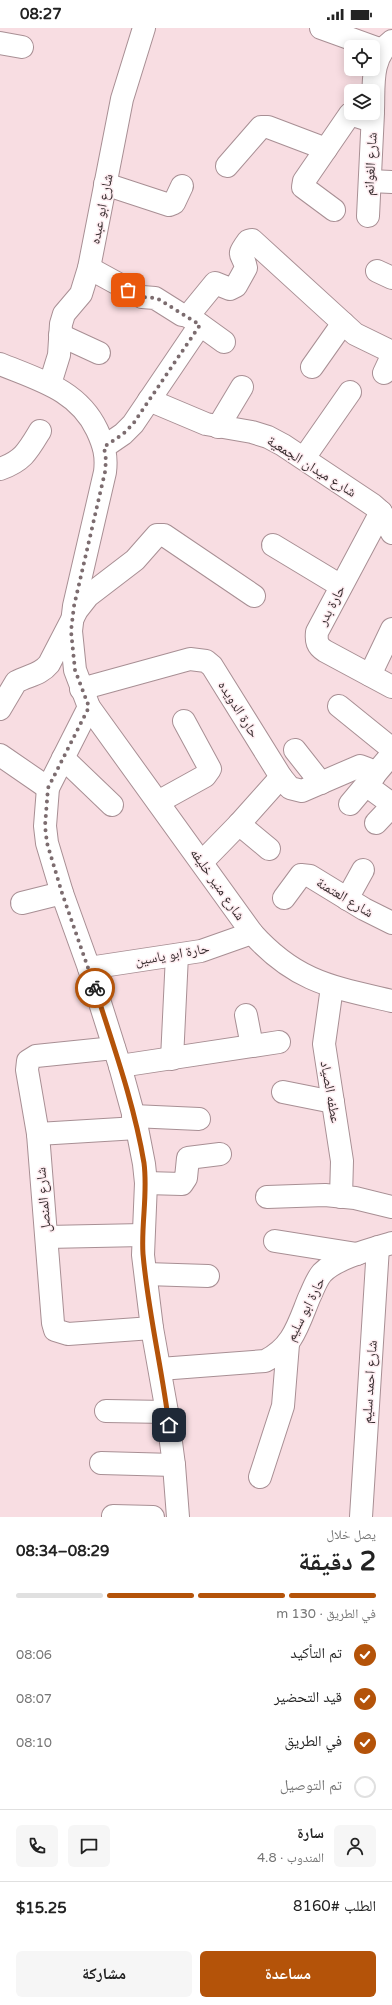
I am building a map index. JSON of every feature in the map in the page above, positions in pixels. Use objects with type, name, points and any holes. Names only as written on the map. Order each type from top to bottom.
[{"type":"street","name":"شارع ابو عبده","points":[[50,384],[59,355],[60,324],[64,314],[81,294],[89,268],[122,99],[144,28]]},
{"type":"street","points":[[321,28],[387,46]]},
{"type":"street","points":[[0,43],[22,47]]},
{"type":"street","name":"شارع الغوانم","points":[[375,84],[376,64],[387,46]]},
{"type":"street","points":[[334,210],[303,187],[304,181],[346,120]]},
{"type":"street","name":"شارع الغوانم","points":[[368,216],[373,120]]},
{"type":"street","points":[[227,166],[261,127],[268,127],[326,149]]},
{"type":"street","points":[[370,181],[392,182]]},
{"type":"street","points":[[105,184],[169,205],[174,203],[182,186]]},
{"type":"street","points":[[104,447],[128,429],[149,400],[215,283],[230,288],[236,286],[246,268],[240,256],[240,252],[248,241],[252,240],[343,323],[368,342],[392,352]]},
{"type":"street","points":[[89,268],[142,297],[155,298],[182,315],[194,320],[224,342]]},
{"type":"street","points":[[312,367],[343,323]]},
{"type":"street","points":[[60,335],[99,353]]},
{"type":"street","points":[[0,364],[50,384],[75,399],[87,413],[104,447],[106,460],[105,472],[72,620],[72,651],[85,698],[63,758],[48,788],[45,826],[47,843],[62,893],[89,968],[117,1057],[135,1122],[146,1183],[143,1236],[146,1274],[152,1328],[168,1412],[178,1517]]},
{"type":"street","points":[[218,427],[242,386]]},
{"type":"street","points":[[304,458],[350,392]]},
{"type":"street","name":"شارع ميدان الجمعية","points":[[149,400],[206,424],[238,429],[268,437],[304,458],[373,505],[381,512],[392,533]]},
{"type":"street","points":[[0,469],[18,461],[24,456],[40,431]]},
{"type":"street","name":"حارة بدر","points":[[381,512],[317,632],[317,644],[325,651],[392,687]]},
{"type":"street","points":[[0,709],[16,682],[43,671],[49,664],[72,620],[88,596],[135,560],[154,538],[160,534],[254,596]]},
{"type":"street","points":[[274,546],[341,586]]},
{"type":"street","points":[[370,675],[392,629]]},
{"type":"street","name":"حارة الدويده","points":[[85,698],[190,659],[206,661],[212,666],[281,777],[290,788],[296,791],[302,791],[360,766],[368,769],[370,780]]},
{"type":"street","name":"شارع منير خليفه","points":[[85,698],[252,933],[267,950],[286,966],[308,978],[332,987],[392,1001]]},
{"type":"street","points":[[339,706],[392,749]]},
{"type":"street","points":[[158,802],[205,776],[210,769],[184,721]]},
{"type":"street","points":[[295,750],[321,783]]},
{"type":"street","points":[[350,804],[392,754]]},
{"type":"street","points":[[0,755],[48,788]]},
{"type":"street","points":[[63,758],[112,805]]},
{"type":"street","points":[[202,862],[239,824],[281,777]]},
{"type":"street","points":[[370,780],[392,805],[376,823]]},
{"type":"street","points":[[239,824],[269,849]]},
{"type":"street","points":[[348,899],[363,870]]},
{"type":"street","name":"شارع العتمنة","points":[[284,898],[298,878],[305,875],[392,923]]},
{"type":"street","points":[[22,903],[62,893]]},
{"type":"street","name":"حارة ابو ياسين","points":[[89,968],[205,950],[252,933]]},
{"type":"street","points":[[172,1059],[177,955]]},
{"type":"street","name":"عطفه الصياد","points":[[332,987],[324,1044],[342,1161],[341,1197]]},
{"type":"street","points":[[246,1015],[252,1046]]},
{"type":"street","points":[[117,1057],[172,1059],[279,1042]]},
{"type":"street","name":"شارع المنصل","points":[[117,1057],[36,1056],[28,1061],[27,1070],[38,1134],[53,1323],[55,1330],[68,1334],[152,1328]]},
{"type":"street","points":[[283,1092],[333,1102]]},
{"type":"street","points":[[38,1134],[135,1122],[199,1119]]},
{"type":"street","points":[[146,1183],[182,1184],[186,1178],[188,1158],[220,1154]]},
{"type":"street","points":[[267,1197],[326,1195],[392,1208]]},
{"type":"street","points":[[47,1237],[143,1236]]},
{"type":"street","points":[[275,1241],[358,1254]]},
{"type":"street","name":"حارة ابو سليم","points":[[160,1369],[265,1361],[278,1354],[288,1344],[314,1286],[322,1274],[333,1265],[358,1254],[385,1245]]},
{"type":"street","name":"شارع احمد سليم","points":[[361,1517],[385,1245]]},
{"type":"street","points":[[146,1274],[208,1276]]},
{"type":"street","points":[[260,1477],[283,1406],[288,1344]]},
{"type":"street","points":[[106,1411],[168,1412]]},
{"type":"street","points":[[101,1463],[174,1465]]},
{"type":"street","points":[[113,1516],[153,1517]]},
{"type":"way so far","points":[[95,988],[62,893],[47,843],[45,826],[45,809],[48,788],[89,707],[75,670],[72,651],[71,631],[74,606],[105,472],[106,460],[104,447],[123,434],[133,424],[200,325],[188,316],[182,315],[160,300],[142,297],[128,290]]},
{"type":"route","points":[[95,988],[120,1066],[137,1128],[144,1164],[146,1183],[143,1255],[152,1328],[168,1412],[169,1425]]}]
